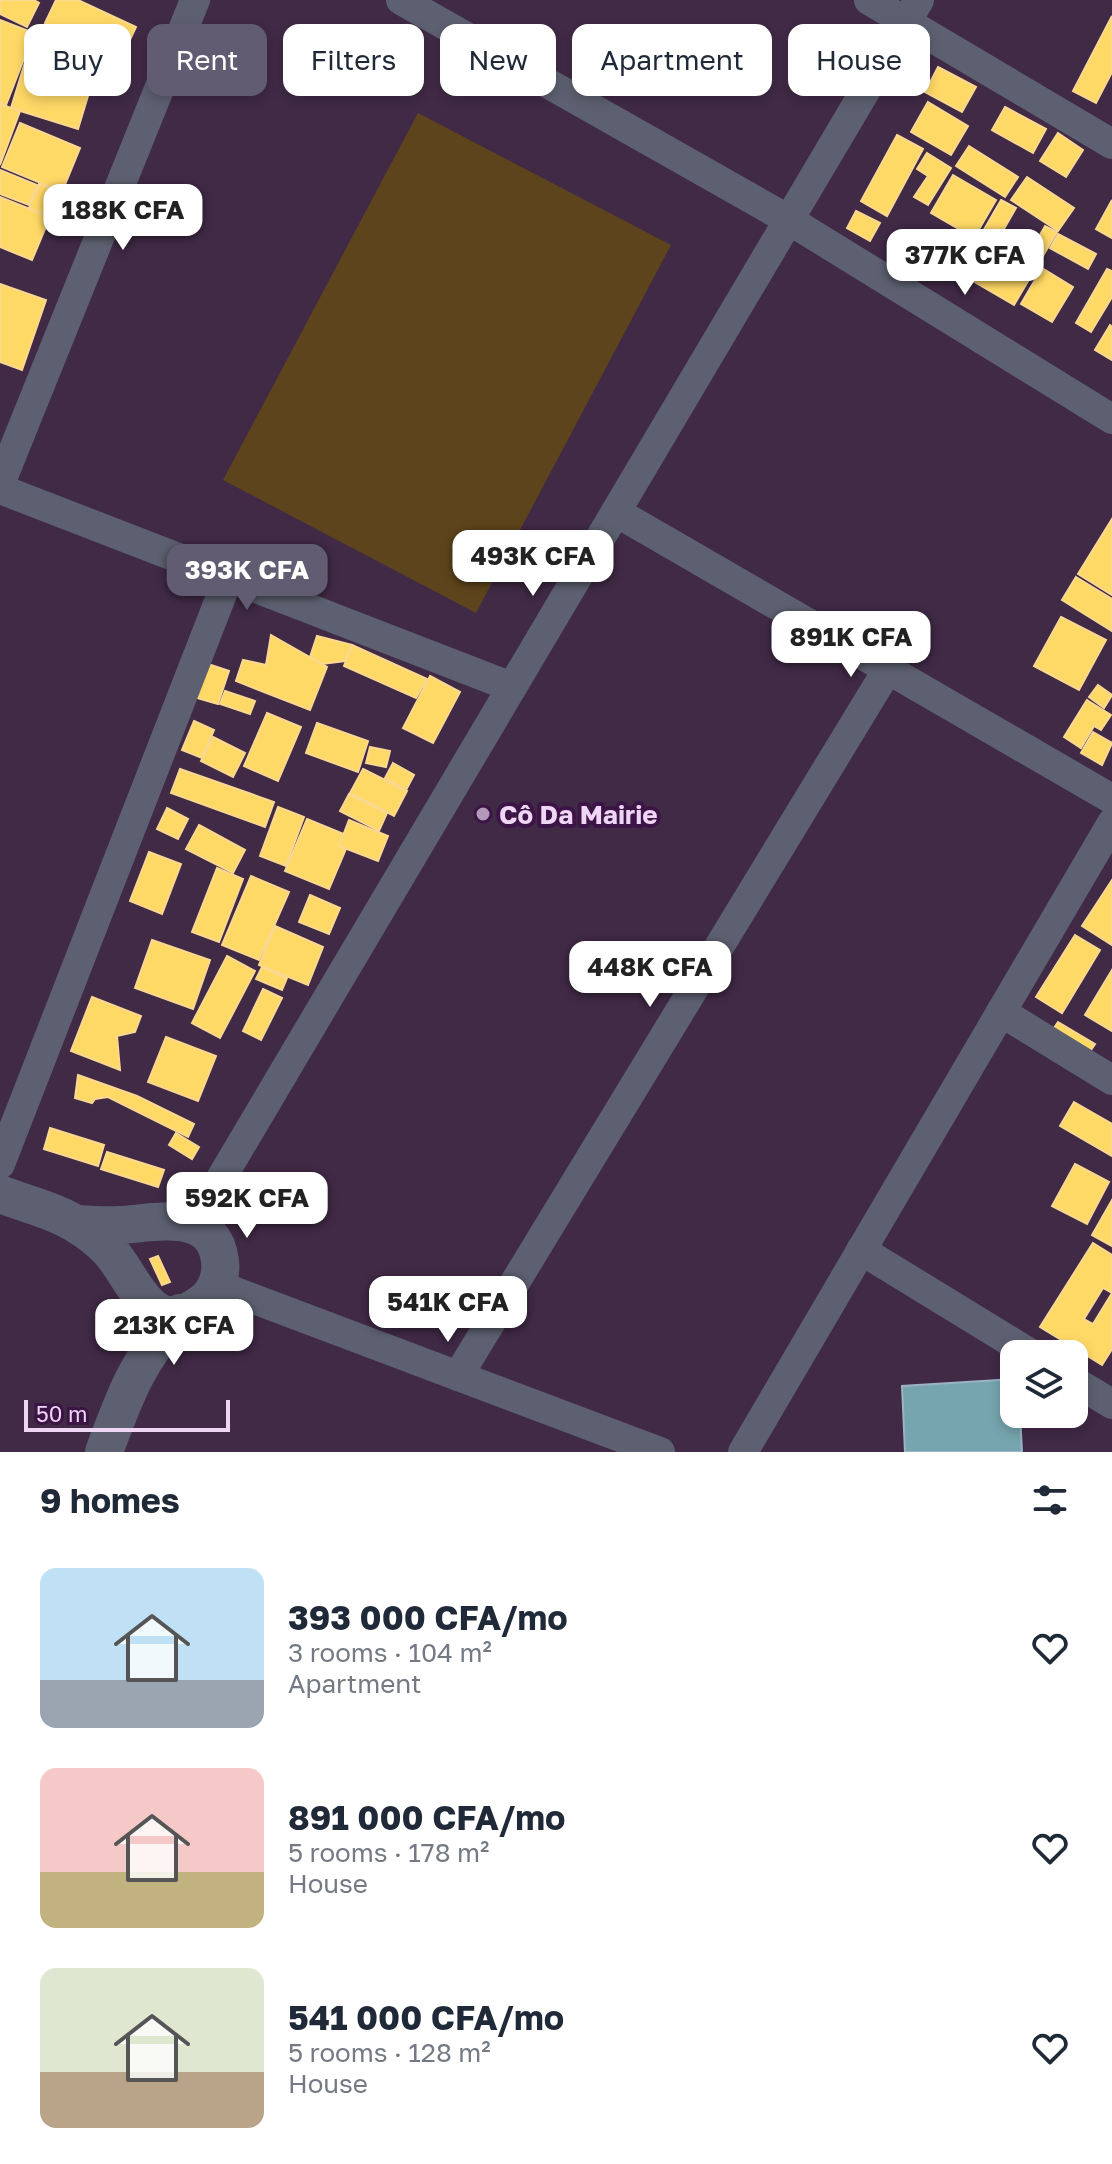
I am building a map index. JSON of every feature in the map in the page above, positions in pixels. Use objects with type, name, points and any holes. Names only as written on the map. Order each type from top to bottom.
[{"type":"street","points":[[195,0],[0,486],[512,687]]},
{"type":"street","points":[[401,0],[789,220],[1112,419]]},
{"type":"street","points":[[869,0],[912,11],[1112,144]]},
{"type":"street","points":[[185,1222],[512,687],[912,11]]},
{"type":"street","points":[[616,512],[1112,799]]},
{"type":"street","points":[[0,1164],[229,576]]},
{"type":"street","points":[[458,1376],[888,669]]},
{"type":"street","points":[[743,1452],[1112,823]]},
{"type":"street","points":[[1001,1012],[1112,1080]]},
{"type":"street","points":[[0,1194],[77,1224],[108,1249],[149,1307],[180,1313]]},
{"type":"street","points":[[104,1452],[127,1392],[150,1345],[180,1313],[201,1304],[217,1285],[220,1257],[215,1244],[185,1222],[160,1221],[139,1235],[127,1257],[132,1286],[127,1392]]},
{"type":"street","points":[[77,1224],[185,1222]]},
{"type":"street","points":[[861,1250],[1008,1340]]},
{"type":"street","points":[[217,1285],[660,1452]]},
{"type":"street","points":[[1088,1389],[1112,1404]]},
{"type":"shaded area","points":[[418,113],[671,245],[476,613],[223,480]]},
{"type":"building: Homes","points":[[0,0],[34,0],[39,3],[28,24],[24,26],[0,14]]},
{"type":"building: Homes","points":[[56,0],[78,0],[130,24],[47,24]]},
{"type":"building: Homes","points":[[1112,16],[1112,72],[1096,103],[1073,91]]},
{"type":"building: Homes","points":[[0,20],[24,29],[24,59],[6,105],[0,103]]},
{"type":"building: Homes","points":[[24,66],[24,96],[88,96],[78,129],[11,108]]},
{"type":"building: Homes","points":[[938,67],[976,87],[962,112],[930,95],[930,82]]},
{"type":"building: Homes","points":[[928,102],[968,126],[951,155],[911,132]]},
{"type":"building: Homes","points":[[0,104],[20,111],[0,165]]},
{"type":"building: Homes","points":[[1005,107],[1046,129],[1033,153],[992,130]]},
{"type":"building: Homes","points":[[20,123],[80,148],[62,192],[2,167]]},
{"type":"building: Homes","points":[[1058,133],[1083,150],[1066,177],[1040,161]]},
{"type":"building: Homes","points":[[897,135],[923,149],[887,216],[861,201]]},
{"type":"building: Homes","points":[[969,146],[1018,177],[1005,197],[956,166]]},
{"type":"building: Homes","points":[[927,153],[951,168],[928,205],[914,197],[928,176],[917,169]]},
{"type":"building: Homes","points":[[0,170],[37,185],[29,205],[0,194]]},
{"type":"building: Homes","points":[[953,175],[996,200],[974,238],[931,213]]},
{"type":"building: Homes","points":[[1027,177],[1074,208],[1058,231],[1011,200]]},
{"type":"building: Homes","points":[[39,184],[72,197],[62,222],[29,208]]},
{"type":"building: Homes","points":[[0,197],[50,217],[32,260],[0,247]]},
{"type":"building: Homes","points":[[1001,200],[1016,208],[997,241],[1027,258],[1045,226],[1057,232],[1014,305],[959,273]]},
{"type":"building: Homes","points":[[1112,200],[1112,238],[1096,229]]},
{"type":"building: Homes","points":[[856,211],[880,223],[870,241],[847,228]]},
{"type":"building: Homes","points":[[1058,234],[1096,254],[1088,269],[1050,248]]},
{"type":"building: Homes","points":[[1042,268],[1073,287],[1052,322],[1021,304]]},
{"type":"building: Homes","points":[[1107,269],[1112,271],[1112,297],[1091,332],[1076,323]]},
{"type":"building: Homes","points":[[0,284],[46,300],[22,370],[0,362]]},
{"type":"building: Homes","points":[[1110,325],[1112,327],[1112,360],[1095,350]]},
{"type":"building: Homes","points":[[1112,519],[1112,595],[1078,574]]},
{"type":"building: Homes","points":[[1076,577],[1112,599],[1112,631],[1062,600]]},
{"type":"building: Homes","points":[[1061,617],[1106,640],[1079,690],[1034,666]]},
{"type":"building: Homes","points":[[271,635],[327,667],[310,710],[236,681],[243,660],[266,665]]},
{"type":"building: Homes","points":[[317,636],[352,645],[345,661],[322,664],[310,657]]},
{"type":"building: Homes","points":[[352,645],[427,679],[416,698],[344,666]]},
{"type":"building: Homes","points":[[205,663],[229,671],[218,704],[194,697]]},
{"type":"building: Homes","points":[[430,676],[460,692],[433,743],[403,728]]},
{"type":"building: Homes","points":[[1098,685],[1112,695],[1104,708],[1089,697]]},
{"type":"building: Homes","points":[[225,691],[255,701],[250,714],[220,704]]},
{"type":"building: Homes","points":[[1087,700],[1111,715],[1101,730],[1094,726],[1081,748],[1064,737]]},
{"type":"building: Homes","points":[[267,713],[301,727],[278,781],[244,766]]},
{"type":"building: Homes","points":[[194,721],[214,730],[202,758],[182,750]]},
{"type":"building: Homes","points":[[317,723],[368,741],[358,772],[306,753]]},
{"type":"building: Homes","points":[[1093,732],[1112,743],[1102,765],[1081,753]]},
{"type":"building: Homes","points":[[213,737],[245,753],[233,777],[201,761]]},
{"type":"building: Homes","points":[[370,747],[390,751],[386,767],[366,763]]},
{"type":"building: Homes","points":[[393,763],[414,775],[406,790],[385,778]]},
{"type":"building: Homes","points":[[180,769],[274,802],[265,827],[171,793]]},
{"type":"building: Homes","points":[[363,769],[407,791],[394,816],[350,793]]},
{"type":"building: Homes","points":[[349,794],[387,813],[379,831],[340,811]]},
{"type":"building: Homes","points":[[278,807],[304,817],[286,866],[260,856]]},
{"type":"building: Homes","points":[[167,808],[188,819],[178,839],[157,829]]},
{"type":"building: Homes","points":[[307,819],[351,837],[329,889],[285,871]]},
{"type":"building: Homes","points":[[349,820],[388,836],[378,861],[339,846]]},
{"type":"building: Homes","points":[[199,825],[245,850],[233,873],[186,849]]},
{"type":"building: Homes","points":[[149,852],[181,864],[162,914],[130,901]]},
{"type":"building: Homes","points":[[217,868],[243,879],[219,942],[192,932]]},
{"type":"building: Homes","points":[[251,876],[289,892],[259,960],[222,945]]},
{"type":"building: Homes","points":[[1112,880],[1112,945],[1082,926]]},
{"type":"building: Homes","points":[[310,895],[340,908],[329,934],[299,922]]},
{"type":"building: Homes","points":[[275,926],[323,947],[308,985],[259,965]]},
{"type":"building: Homes","points":[[1075,935],[1100,950],[1062,1013],[1036,997]]},
{"type":"building: Homes","points":[[152,940],[210,960],[193,1009],[135,988]]},
{"type":"building: Homes","points":[[227,956],[255,971],[220,1038],[192,1023]]},
{"type":"building: Homes","points":[[262,967],[287,978],[282,990],[256,979]]},
{"type":"building: Homes","points":[[1112,970],[1112,1031],[1085,1015]]},
{"type":"building: Homes","points":[[263,989],[282,998],[261,1040],[243,1031]]},
{"type":"building: Homes","points":[[92,997],[141,1016],[135,1032],[117,1036],[120,1070],[71,1051]]},
{"type":"building: Homes","points":[[1058,1022],[1095,1044],[1087,1056],[1050,1034]]},
{"type":"building: Homes","points":[[166,1037],[216,1056],[198,1101],[148,1082]]},
{"type":"building: Homes","points":[[78,1075],[137,1096],[194,1124],[188,1137],[108,1097],[95,1099],[92,1103],[75,1098]]},
{"type":"building: Homes","points":[[1074,1102],[1112,1124],[1112,1156],[1060,1126]]},
{"type":"building: Homes","points":[[50,1128],[104,1145],[98,1166],[44,1149]]},
{"type":"building: Homes","points":[[176,1133],[199,1147],[192,1159],[169,1145]]},
{"type":"building: Homes","points":[[107,1152],[164,1170],[158,1187],[101,1169]]},
{"type":"building: Homes","points":[[1075,1164],[1109,1182],[1087,1224],[1052,1206]]},
{"type":"building: Homes","points":[[1112,1200],[1112,1246],[1092,1235]]},
{"type":"building: Homes","points":[[1093,1243],[1112,1255],[1112,1293],[1112,1349],[1102,1365],[1088,1356],[1088,1340],[1061,1340],[1040,1327]],"holes":[[[1103,1288],[1112,1293],[1093,1324],[1084,1319]]]},
{"type":"building: Homes","points":[[158,1256],[170,1282],[162,1285],[150,1259]]},
{"type":"building: Public","points":[[1000,1380],[1000,1428],[1021,1428],[1022,1452],[905,1452],[902,1386]]},
{"type":"place","name":"Cô Da Mairie","points":[[483,814]]}]
